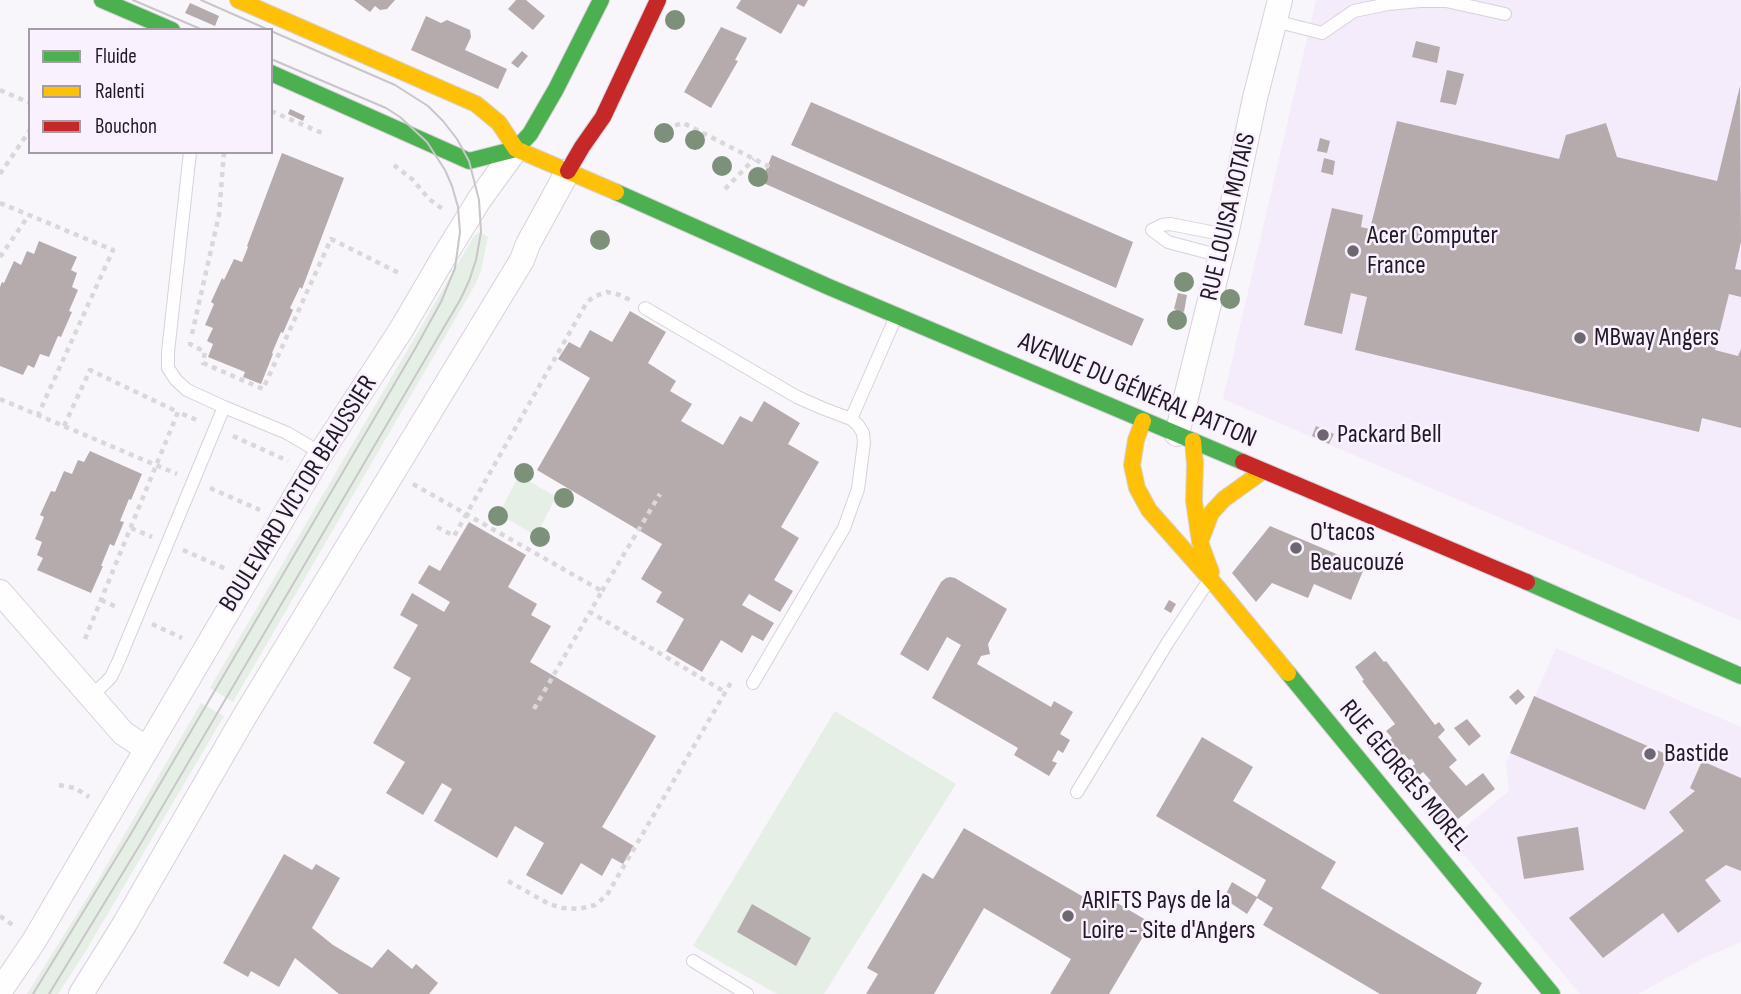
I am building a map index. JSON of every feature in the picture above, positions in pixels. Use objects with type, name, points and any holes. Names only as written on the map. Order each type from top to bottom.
[{"type":"street","points":[[102,0],[167,28]]},
{"type":"street","points":[[238,0],[476,104],[499,123],[516,149],[468,161],[273,75]]},
{"type":"street","name":"BOULEVARD VICTOR BEAUSSIER","points":[[0,991],[34,940],[321,453],[401,330],[480,200],[516,149],[530,134],[601,0]]},
{"type":"street","points":[[81,994],[243,719],[522,260],[568,171],[603,117],[658,0]]},
{"type":"street","name":"RUE LOUISA MOTAIS","points":[[1185,438],[1255,98],[1277,10]]},
{"type":"street","name":"AVENUE DU GÉNÉRAL PATTON","points":[[516,149],[897,316],[1582,605],[1741,676]]},
{"type":"street","name":"RUE GEORGES MOREL","points":[[1143,421],[1136,440],[1132,465],[1137,488],[1149,510],[1214,584],[1552,994]]},
{"type":"street","name":"RUE GEORGES MOREL","points":[[1185,438],[1195,464],[1194,501],[1200,542],[1214,584]]},
{"type":"street","points":[[1200,542],[1212,513],[1224,499],[1263,471]]},
{"type":"street","points":[[1149,510],[1176,513],[1188,508],[1194,501]]},
{"type":"street","points":[[0,592],[123,733],[147,749]]},
{"type":"lane","points":[[1277,10],[1322,33],[1354,11],[1388,4],[1446,1],[1505,14]]},
{"type":"lane","points":[[190,154],[167,352],[169,368],[176,380],[187,390],[287,433],[321,453]]},
{"type":"lane","points":[[645,308],[797,397],[851,419],[863,433],[858,489],[844,528],[753,682]]},
{"type":"lane","points":[[851,419],[897,316]]},
{"type":"lane","points":[[91,697],[111,677],[224,407]]},
{"type":"lane","points":[[1077,792],[1168,642],[1214,584]]},
{"type":"lane","points":[[693,961],[747,994]]},
{"type":"path","points":[[0,90],[28,102]]},
{"type":"path","points":[[656,131],[683,123],[775,169]]},
{"type":"path","points":[[0,174],[28,133]]},
{"type":"path","points":[[224,154],[219,215],[190,344],[205,352],[202,363],[263,389],[331,239],[399,273]]},
{"type":"path","points":[[725,189],[754,159]]},
{"type":"path","points":[[385,161],[397,166],[412,178],[429,199],[450,215]]},
{"type":"path","points":[[0,203],[113,250],[38,415]]},
{"type":"path","points":[[0,257],[29,215]]},
{"type":"path","points":[[437,527],[454,536],[587,302],[607,292],[620,295],[645,308]]},
{"type":"path","points":[[64,426],[90,370],[178,412]]},
{"type":"path","points":[[0,399],[261,510]]},
{"type":"path","points":[[411,482],[602,591]]},
{"type":"path","points":[[534,709],[660,494]]},
{"type":"path","points":[[508,881],[550,904],[564,908],[579,909],[595,905],[607,895],[725,692],[590,612]]},
{"type":"path","points":[[59,785],[75,788],[93,799]]},
{"type":"path","points":[[0,916],[17,928]]},
{"type":"shaded area","points":[[1316,0],[1741,0],[1741,621],[1223,399]]},
{"type":"shaded area","points":[[480,232],[488,237],[481,271],[475,285],[233,702],[210,688],[474,236]]},
{"type":"shaded area","points":[[519,475],[556,497],[536,536],[499,514]]},
{"type":"shaded area","points":[[1556,648],[1741,727],[1741,942],[1706,957],[1638,994],[1580,994],[1451,839],[1509,791],[1506,763]]},
{"type":"shaded area","points":[[201,703],[224,716],[84,954],[58,994],[27,994],[95,885]]},
{"type":"shaded area","points":[[835,711],[956,784],[824,994],[777,994],[693,946]]},
{"type":"building","points":[[354,0],[395,0],[387,9],[380,10],[375,6],[370,12]]},
{"type":"building","points":[[516,0],[526,0],[545,16],[533,30],[508,9]]},
{"type":"building","points":[[741,0],[808,0],[804,7],[798,4],[781,34],[736,8]]},
{"type":"building","points":[[190,3],[219,16],[215,26],[185,13]]},
{"type":"building","points":[[426,16],[441,23],[447,20],[470,30],[471,37],[465,50],[507,69],[498,89],[411,50]]},
{"type":"building","points":[[721,27],[747,38],[735,60],[738,61],[711,108],[684,92]]},
{"type":"building","points":[[1416,41],[1440,47],[1437,63],[1412,57]]},
{"type":"building","points":[[522,51],[528,56],[518,68],[511,63]]},
{"type":"building","points":[[1447,70],[1464,74],[1456,105],[1440,102]]},
{"type":"building","points":[[1740,86],[1741,242],[1735,269],[1741,270],[1741,297],[1729,294],[1715,350],[1738,356],[1741,349],[1741,428],[1702,418],[1699,432],[1355,350],[1367,297],[1351,293],[1342,334],[1304,325],[1332,208],[1363,215],[1361,227],[1370,229],[1397,121],[1559,159],[1566,135],[1606,123],[1617,157],[1717,181]]},
{"type":"building","points":[[811,102],[1133,242],[1116,288],[791,145]]},
{"type":"building","points":[[290,109],[305,116],[303,121],[288,114]]},
{"type":"building","points":[[1320,138],[1330,141],[1327,153],[1317,151]]},
{"type":"building","points":[[282,153],[344,178],[302,289],[300,287],[290,308],[293,310],[283,333],[281,332],[261,384],[243,377],[245,372],[208,357],[213,344],[207,341],[213,328],[205,325],[214,304],[211,302],[222,278],[224,280],[234,259],[242,262]]},
{"type":"building","points":[[772,155],[1144,319],[1132,346],[761,182]]},
{"type":"building","points":[[1324,158],[1335,161],[1333,175],[1321,172]]},
{"type":"building","points":[[39,241],[77,257],[71,270],[77,273],[72,287],[78,290],[69,311],[72,312],[49,357],[40,354],[34,368],[28,365],[23,375],[0,366],[0,287],[14,261],[21,265],[27,251],[34,254]]},
{"type":"building","points":[[1178,293],[1187,295],[1184,312],[1174,309]]},
{"type":"building","points":[[630,311],[666,332],[648,363],[676,381],[670,391],[692,404],[681,421],[723,445],[740,416],[752,422],[764,401],[800,423],[788,444],[819,462],[781,527],[799,538],[774,580],[793,591],[780,612],[749,594],[742,605],[774,623],[763,641],[752,635],[742,653],[721,640],[702,672],[666,651],[684,619],[656,602],[662,592],[641,579],[662,544],[537,470],[590,378],[558,359],[569,342],[580,348],[590,330],[612,342]]},
{"type":"building","name":"Packard Bell","points":[[1316,426],[1334,434],[1329,444],[1312,436]]},
{"type":"building","points":[[90,451],[142,474],[120,521],[124,522],[114,546],[110,544],[91,593],[37,570],[43,558],[37,555],[42,542],[35,539],[44,517],[40,515],[51,491],[55,492],[64,471],[72,474],[78,460],[84,462]]},
{"type":"building","points":[[469,522],[526,555],[508,587],[537,604],[531,615],[551,626],[530,662],[656,736],[602,827],[634,846],[623,864],[612,858],[602,876],[581,863],[562,895],[526,875],[544,843],[515,826],[497,858],[434,821],[452,789],[442,783],[423,815],[386,793],[405,762],[373,743],[411,678],[393,668],[418,625],[400,615],[412,593],[444,612],[450,602],[418,583],[429,565],[440,571]]},
{"type":"building","points":[[1270,526],[1365,566],[1351,600],[1314,584],[1308,598],[1272,583],[1256,602],[1232,573]]},
{"type":"building","points":[[950,577],[1007,609],[988,644],[990,654],[981,656],[977,664],[1051,707],[1054,701],[1073,712],[1060,734],[1070,740],[1063,753],[1058,750],[1052,761],[1057,763],[1049,776],[1014,755],[1018,748],[932,698],[961,645],[947,637],[928,671],[900,654],[941,582]]},
{"type":"building","points":[[1169,600],[1176,604],[1171,613],[1164,609]]},
{"type":"building","points":[[1375,651],[1386,661],[1435,725],[1439,722],[1445,730],[1438,737],[1457,760],[1449,767],[1466,786],[1483,773],[1495,789],[1458,819],[1428,783],[1431,781],[1423,772],[1407,786],[1400,777],[1415,764],[1404,754],[1400,757],[1388,742],[1392,738],[1386,731],[1395,724],[1362,681],[1364,680],[1355,667]]},
{"type":"building","points":[[1518,689],[1525,697],[1516,705],[1509,697]]},
{"type":"building","points":[[1534,696],[1668,755],[1645,810],[1510,753]]},
{"type":"building","points":[[1467,719],[1481,736],[1469,746],[1454,728]]},
{"type":"building","points":[[1202,737],[1253,767],[1233,801],[1336,862],[1321,888],[1482,983],[1476,994],[1380,994],[1263,925],[1273,908],[1257,898],[1247,914],[1229,902],[1226,894],[1232,882],[1257,897],[1266,880],[1156,816]]},
{"type":"building","points":[[1702,761],[1741,778],[1741,871],[1726,865],[1705,880],[1721,901],[1678,933],[1663,913],[1603,958],[1569,918],[1684,831],[1669,812],[1695,791],[1690,788]]},
{"type":"building","points":[[1441,810],[1459,832],[1451,839],[1433,817]]},
{"type":"building","points":[[1578,827],[1584,870],[1524,879],[1517,837]]},
{"type":"building","name":"ARIFTS Pays de la Loire - Site d'Angers","points":[[964,828],[1101,907],[1107,897],[1151,923],[1109,994],[1050,994],[1071,959],[984,908],[934,994],[866,994],[878,974],[867,968],[923,873],[933,879]]},
{"type":"building","points":[[284,854],[312,870],[316,864],[340,878],[312,928],[333,945],[372,968],[388,949],[412,969],[416,964],[438,983],[429,994],[339,994],[295,958],[279,987],[251,971],[248,977],[223,963]]},
{"type":"building","points":[[752,904],[811,938],[796,966],[737,932]]},
{"type":"tram line","points":[[133,0],[198,28]]},
{"type":"tram line","points":[[201,0],[264,28]]},
{"type":"tram line","points":[[49,994],[141,843],[460,300],[476,260],[481,232],[479,200],[469,161],[443,121],[428,106],[395,85],[273,32]]},
{"type":"tram line","points":[[33,994],[129,837],[415,349],[441,302],[455,268],[460,232],[458,207],[445,170],[427,142],[386,108],[273,60]]},
{"type":"traffic: fast","points":[[102,0],[167,28]]},
{"type":"traffic: fast","points":[[516,149],[530,134],[556,89],[601,0]]},
{"type":"traffic: fast","points":[[273,74],[469,161],[516,149]]},
{"type":"traffic: fast","points":[[616,192],[829,287],[1243,462]]},
{"type":"traffic: fast","points":[[1527,582],[1741,676]]},
{"type":"traffic: fast","points":[[1288,673],[1552,994]]},
{"type":"traffic: slow","points":[[238,0],[476,104],[499,123],[516,149],[616,192]]},
{"type":"traffic: slow","points":[[1143,421],[1136,440],[1132,465],[1137,488],[1149,510],[1288,673]]},
{"type":"traffic: slow","points":[[1193,441],[1194,501],[1200,542],[1211,572]]},
{"type":"traffic: slow","points":[[1200,542],[1211,513],[1224,499],[1263,471]]},
{"type":"traffic: jam","points":[[568,171],[603,117],[658,0]]},
{"type":"traffic: jam","points":[[1243,462],[1527,582]]},
{"type":"place","name":"Acer Computer France","points":[[1353,251]]},
{"type":"place","name":"MBway Angers","points":[[1580,338]]},
{"type":"place","name":"Packard Bell","points":[[1323,435]]},
{"type":"place","name":"O'tacos Beaucouzé","points":[[1296,548]]},
{"type":"place","name":"Bastide","points":[[1650,754]]},
{"type":"place","name":"ARIFTS Pays de la Loire - Site d'Angers","points":[[1068,916]]}]
